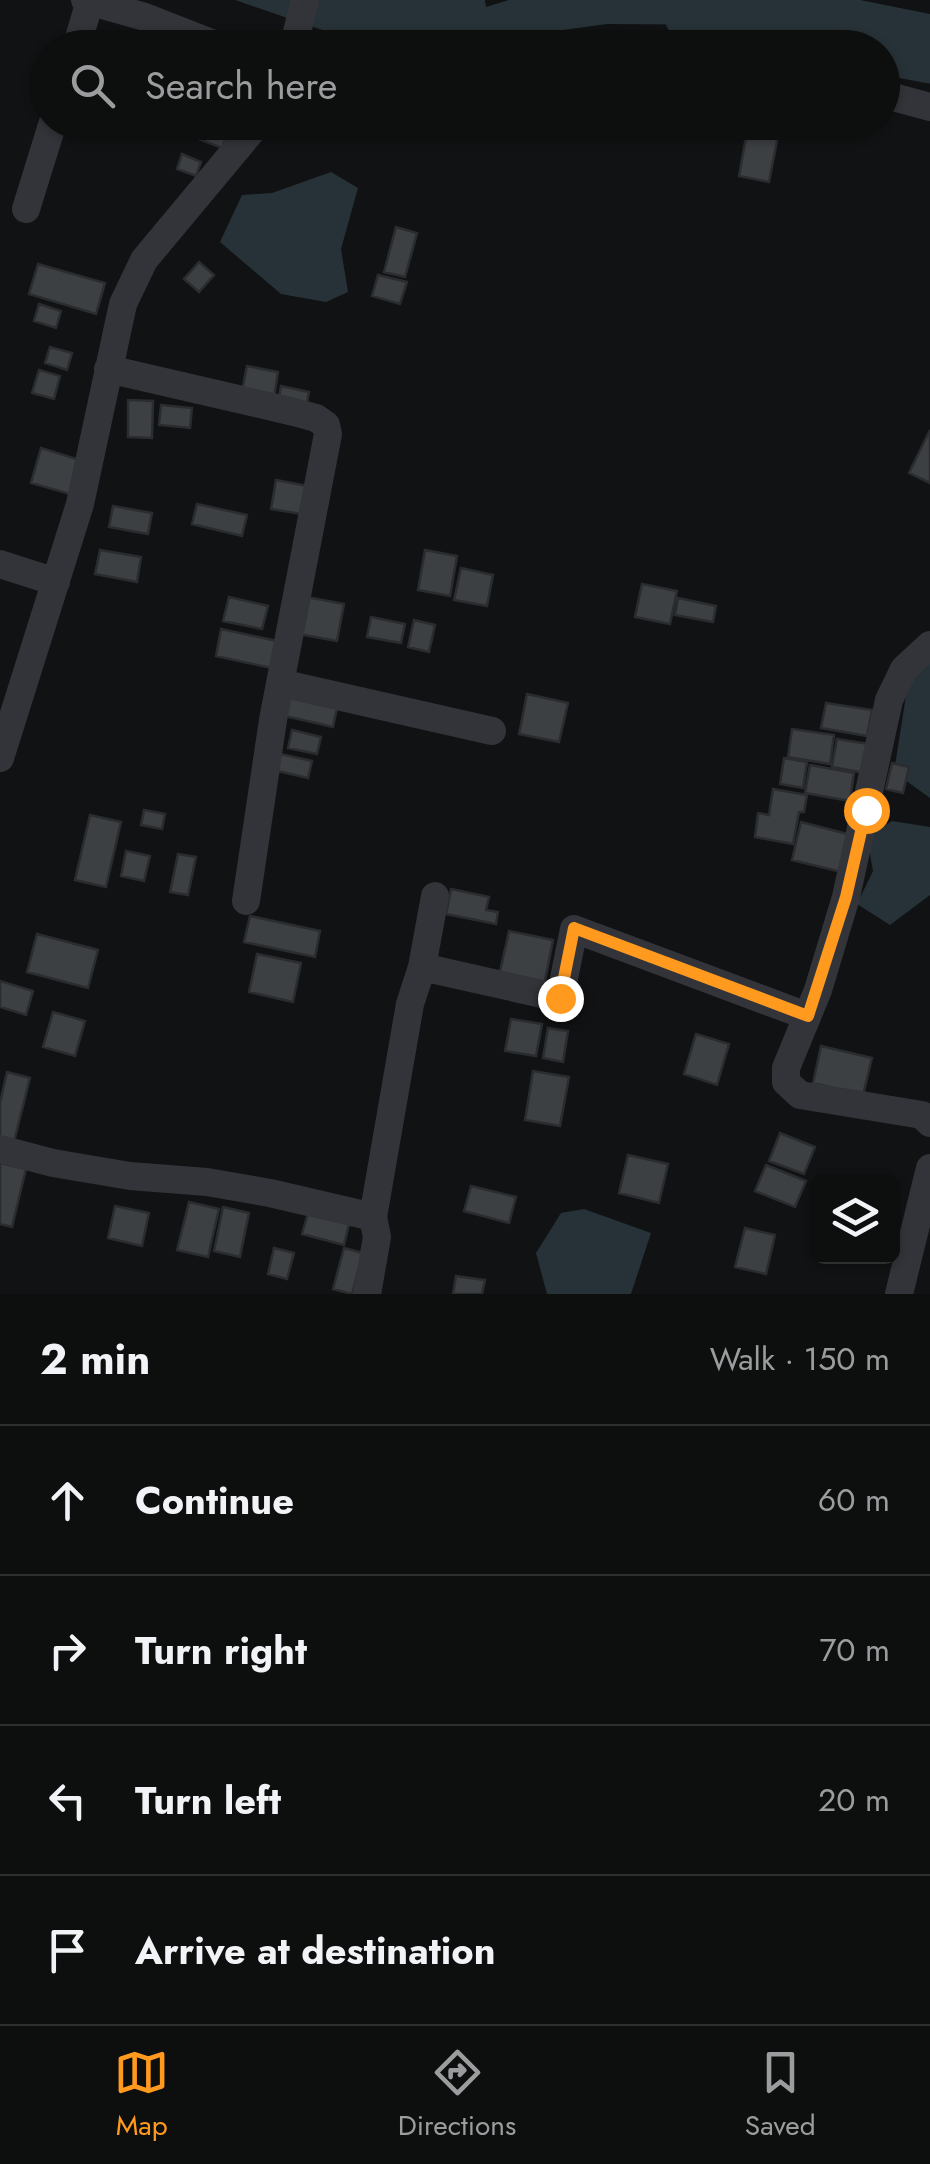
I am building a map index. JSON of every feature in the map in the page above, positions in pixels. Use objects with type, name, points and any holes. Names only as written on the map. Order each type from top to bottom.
[{"type":"street","points":[[297,30],[305,0]]},
{"type":"street","points":[[81,30],[88,1],[179,30]]},
{"type":"street","points":[[900,99],[930,107]]},
{"type":"street","points":[[26,209],[47,140]]},
{"type":"street","points":[[0,758],[89,467],[123,304],[144,260],[244,140]]},
{"type":"street","points":[[108,369],[294,412],[326,425],[328,434],[280,684],[246,901]]},
{"type":"street","points":[[0,564],[56,582]]},
{"type":"street","points":[[930,644],[904,669],[889,700],[846,897],[808,1016],[786,1068],[786,1082],[800,1095],[922,1116],[930,1123]]},
{"type":"street","points":[[280,684],[492,731]]},
{"type":"street","points":[[368,1294],[377,1237],[373,1217],[410,1004],[422,967],[435,896]]},
{"type":"street","points":[[422,967],[560,998],[574,928],[808,1016]]},
{"type":"street","points":[[0,1149],[130,1176],[207,1182],[270,1193],[373,1217]]},
{"type":"street","points":[[899,1294],[930,1168]]},
{"type":"shaded area","points":[[235,0],[485,0],[486,7],[509,0],[860,0],[930,14],[930,60],[900,52],[900,30],[607,24],[563,30],[322,30]]},
{"type":"shaded area","points":[[331,172],[358,188],[341,249],[348,292],[326,302],[281,294],[220,242],[242,195],[272,193]]},
{"type":"shaded area","points":[[930,656],[930,798],[894,772],[908,683]]},
{"type":"shaded area","points":[[892,821],[930,827],[930,895],[890,925],[857,904],[873,871],[867,837]]},
{"type":"shaded area","points":[[584,1209],[651,1233],[631,1294],[547,1294],[536,1253],[561,1213]]},
{"type":"building","points":[[201,140],[225,140],[222,148]]},
{"type":"building","points":[[745,140],[777,140],[769,182],[739,176]]},
{"type":"building","points":[[182,154],[201,162],[196,176],[177,169]]},
{"type":"building","points":[[396,227],[417,233],[405,277],[384,272]]},
{"type":"building","points":[[199,262],[214,275],[199,292],[184,279]]},
{"type":"building","points":[[38,264],[105,283],[96,314],[29,294]]},
{"type":"building","points":[[378,275],[407,282],[400,304],[372,296]]},
{"type":"building","points":[[39,304],[61,311],[56,328],[34,321]]},
{"type":"building","points":[[50,347],[72,353],[67,370],[45,363]]},
{"type":"building","points":[[247,366],[278,372],[274,397],[242,391]]},
{"type":"building","points":[[39,370],[60,376],[54,399],[32,393]]},
{"type":"building","points":[[281,386],[309,392],[306,408],[278,402]]},
{"type":"building","points":[[128,400],[153,401],[152,438],[128,437]]},
{"type":"building","points":[[161,405],[192,408],[190,428],[159,425]]},
{"type":"building","points":[[930,430],[930,483],[909,473]]},
{"type":"building","points":[[41,448],[80,460],[70,494],[31,483]]},
{"type":"building","points":[[276,480],[313,487],[308,515],[271,509]]},
{"type":"building","points":[[197,504],[247,515],[242,536],[192,524]]},
{"type":"building","points":[[113,506],[152,513],[148,534],[109,527]]},
{"type":"building","points":[[100,550],[141,557],[137,582],[95,574]]},
{"type":"building","points":[[425,550],[457,556],[450,596],[418,590]]},
{"type":"building","points":[[461,568],[493,575],[487,606],[454,600]]},
{"type":"building","points":[[642,584],[677,591],[670,624],[635,617]]},
{"type":"building","points":[[229,597],[268,606],[262,629],[223,621]]},
{"type":"building","points":[[307,597],[344,604],[337,641],[299,634]]},
{"type":"building","points":[[678,598],[716,606],[713,622],[675,615]]},
{"type":"building","points":[[371,617],[405,624],[401,643],[367,637]]},
{"type":"building","points":[[414,620],[435,625],[429,652],[408,647]]},
{"type":"building","points":[[221,629],[277,641],[271,668],[216,656]]},
{"type":"building","points":[[287,691],[338,703],[333,727],[281,715]]},
{"type":"building","points":[[527,694],[568,703],[559,742],[519,734]]},
{"type":"building","points":[[826,703],[872,710],[867,736],[821,728]]},
{"type":"building","points":[[792,729],[834,735],[830,764],[788,757]]},
{"type":"building","points":[[292,730],[321,737],[317,754],[288,748]]},
{"type":"building","points":[[837,739],[875,745],[871,774],[832,767]]},
{"type":"building","points":[[276,753],[312,761],[308,778],[273,770]]},
{"type":"building","points":[[784,758],[807,762],[803,788],[780,784]]},
{"type":"building","points":[[892,763],[909,767],[903,793],[886,789]]},
{"type":"building","points":[[810,765],[854,773],[850,801],[805,793]]},
{"type":"building","points":[[773,789],[807,795],[804,812],[799,812],[793,844],[755,837],[758,813],[769,815]]},
{"type":"building","points":[[144,810],[165,814],[162,829],[141,825]]},
{"type":"building","points":[[90,815],[121,822],[106,887],[75,880]]},
{"type":"building","points":[[801,822],[855,836],[846,873],[792,860]]},
{"type":"building","points":[[126,851],[150,856],[144,881],[121,876]]},
{"type":"building","points":[[178,854],[196,857],[188,895],[170,892]]},
{"type":"building","points":[[451,889],[489,897],[486,910],[498,912],[496,924],[446,914]]},
{"type":"building","points":[[250,916],[320,931],[315,957],[244,942]]},
{"type":"building","points":[[509,931],[553,940],[544,986],[499,976]]},
{"type":"building","points":[[37,934],[98,950],[88,988],[27,972]]},
{"type":"building","points":[[257,954],[301,963],[293,1002],[249,992]]},
{"type":"building","points":[[0,981],[33,991],[26,1015],[0,1007]]},
{"type":"building","points":[[53,1012],[85,1021],[75,1056],[43,1047]]},
{"type":"building","points":[[511,1019],[542,1024],[536,1056],[505,1051]]},
{"type":"building","points":[[548,1028],[568,1031],[563,1062],[543,1058]]},
{"type":"building","points":[[696,1034],[729,1044],[717,1085],[684,1074]]},
{"type":"building","points":[[821,1046],[872,1058],[863,1095],[813,1083]]},
{"type":"building","points":[[533,1071],[569,1077],[560,1126],[525,1120]]},
{"type":"building","points":[[7,1072],[30,1078],[14,1142],[0,1138],[0,1103]]},
{"type":"building","points":[[780,1133],[815,1147],[804,1174],[769,1161]]},
{"type":"building","points":[[628,1155],[668,1164],[659,1203],[619,1193]]},
{"type":"building","points":[[0,1163],[26,1169],[12,1227],[0,1224]]},
{"type":"building","points":[[766,1165],[806,1181],[795,1207],[755,1191]]},
{"type":"building","points":[[471,1186],[516,1197],[509,1223],[464,1211]]},
{"type":"building","points":[[189,1202],[219,1209],[208,1257],[177,1250]]},
{"type":"building","points":[[115,1206],[149,1213],[142,1246],[108,1238]]},
{"type":"building","points":[[223,1207],[249,1213],[240,1257],[214,1251]]},
{"type":"building","points":[[309,1210],[350,1220],[344,1245],[302,1234]]},
{"type":"building","points":[[745,1228],[775,1235],[766,1274],[735,1267]]},
{"type":"building","points":[[274,1248],[294,1253],[287,1279],[268,1274]]},
{"type":"building","points":[[344,1248],[363,1253],[352,1294],[333,1289]]},
{"type":"building","points":[[456,1276],[485,1280],[482,1294],[453,1294]]},
{"type":"waterway","points":[[687,17],[770,30]]},
{"type":"waterway","points":[[900,55],[930,61]]},
{"type":"route","points":[[560,998],[574,928],[808,1016],[846,897],[866,810]]}]
